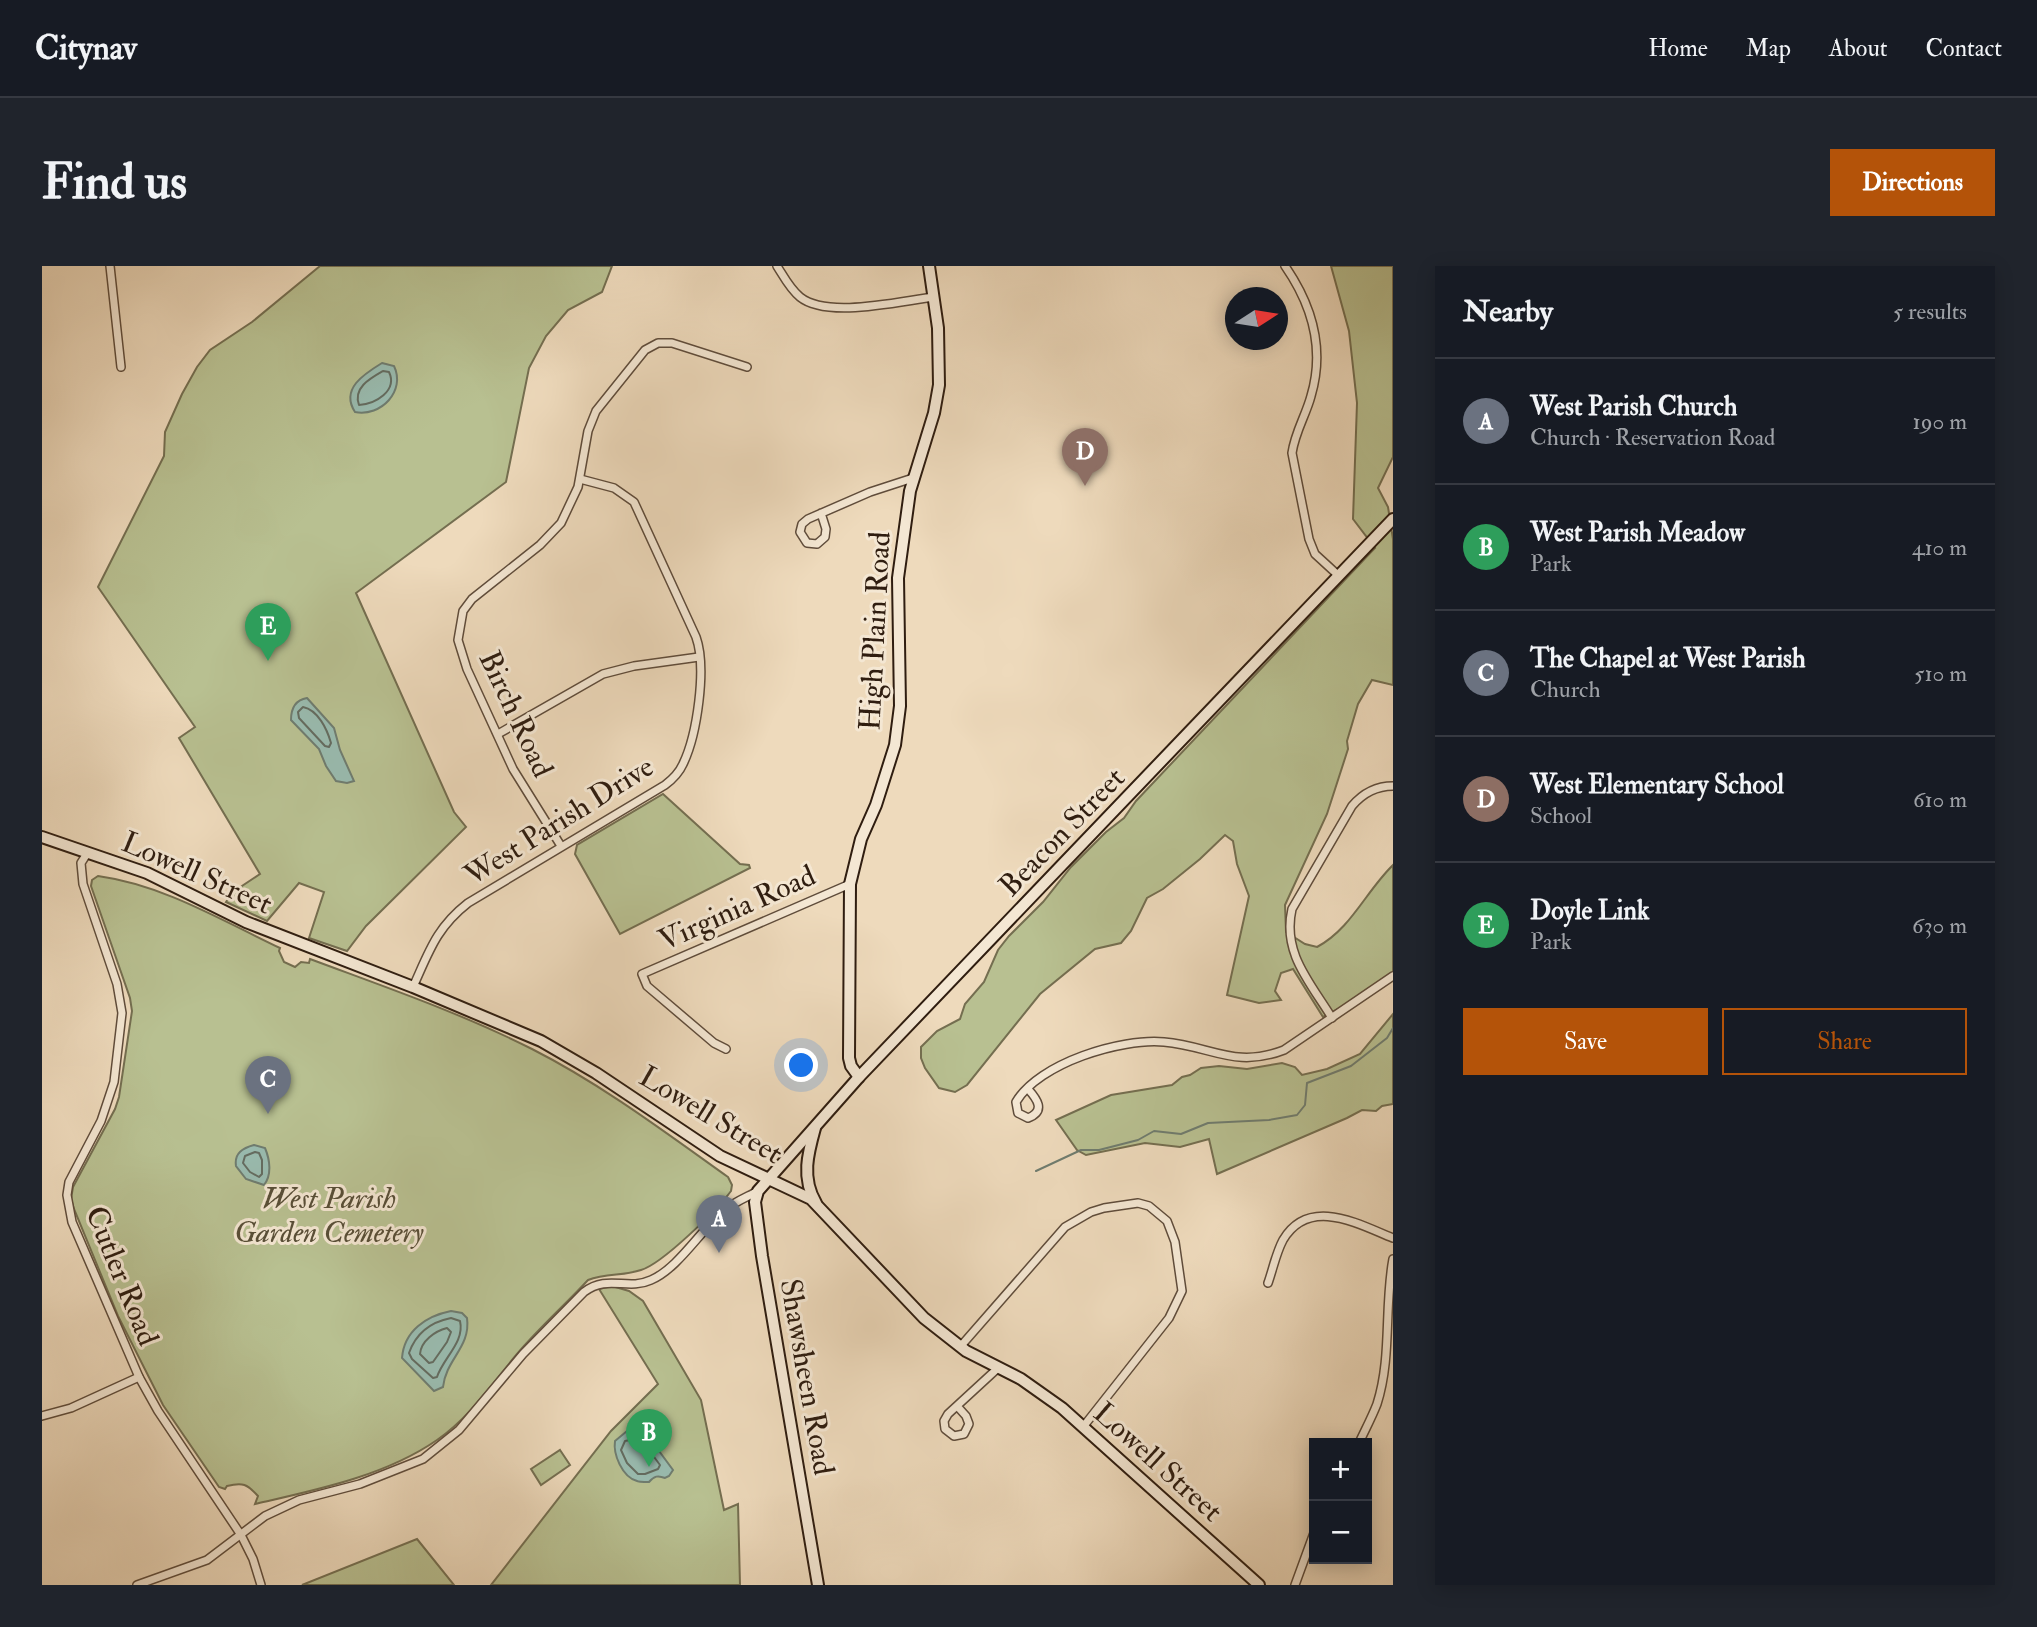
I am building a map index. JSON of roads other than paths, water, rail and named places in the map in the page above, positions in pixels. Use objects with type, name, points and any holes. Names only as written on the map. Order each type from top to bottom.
[{"type":"main road","name":"High Plain Road","points":[[859,1077],[849,1058],[850,884],[861,839],[876,805],[895,745],[900,706],[898,578],[913,478],[934,413],[939,385],[939,346],[929,266]]},
{"type":"main road","name":"Beacon Street","points":[[767,1179],[859,1077],[1393,519]]},
{"type":"main road","name":"Lowell Street","points":[[42,837],[148,873],[246,922],[522,1032],[563,1053],[720,1156],[791,1189],[820,1208],[924,1318],[960,1347],[1041,1393],[1083,1427],[1259,1585]]},
{"type":"main road","points":[[817,1123],[807,1158],[807,1178],[809,1191],[820,1208]]},
{"type":"main road","points":[[758,1191],[767,1179]]},
{"type":"main road","name":"Shawsheen Road","points":[[758,1191],[756,1211],[765,1272],[818,1585]]},
{"type":"street","points":[[110,266],[121,367]]},
{"type":"street","points":[[777,266],[799,296],[821,307],[841,308],[934,297]]},
{"type":"street","points":[[1285,266],[1308,306],[1316,338],[1317,372],[1292,453],[1309,539],[1315,554],[1339,576]]},
{"type":"street","name":"Birch Road","points":[[561,846],[522,785],[460,648],[459,630],[463,611],[472,599],[555,531],[567,513],[580,479],[588,431],[596,411],[649,347],[658,343],[672,343],[747,367]]},
{"type":"street","points":[[821,513],[826,529],[825,537],[817,544],[807,543],[801,537],[801,526],[806,520],[821,513],[870,492],[913,478]]},
{"type":"street","name":"West Parish Drive","points":[[413,987],[436,937],[453,915],[561,846],[657,790],[676,776],[685,761],[699,689],[696,637],[634,502],[614,488],[580,479]]},
{"type":"street","points":[[498,734],[603,674],[634,666],[699,657]]},
{"type":"street","points":[[1332,1018],[1295,958],[1289,936],[1292,909],[1352,806],[1359,798],[1373,790],[1393,786]]},
{"type":"street","name":"Cutler Road","points":[[88,852],[81,863],[83,884],[117,984],[122,1013],[114,1082],[101,1121],[69,1182],[68,1207],[84,1254],[139,1377],[164,1420],[241,1535],[253,1559],[261,1585]]},
{"type":"street","name":"Virginia Road","points":[[726,1049],[714,1043],[647,986],[642,974],[850,884]]},
{"type":"street","points":[[1028,1089],[1073,1058],[1143,1042],[1168,1042],[1240,1059],[1268,1056],[1284,1050],[1393,976]]},
{"type":"street","points":[[137,1585],[207,1560],[265,1516],[299,1500],[360,1484],[424,1458],[459,1430],[523,1354],[584,1292],[595,1284],[641,1283],[652,1280],[673,1263],[725,1209],[758,1191]]},
{"type":"street","points":[[960,1347],[1065,1227],[1104,1208],[1138,1203],[1149,1206],[1167,1221],[1175,1242],[1182,1291],[1169,1318],[1083,1427]]},
{"type":"street","points":[[1268,1283],[1285,1238],[1296,1226],[1311,1218],[1338,1217],[1393,1238]]},
{"type":"street","points":[[1361,1438],[1377,1405],[1382,1378],[1393,1259]]},
{"type":"street","points":[[957,1406],[998,1368]]},
{"type":"street","points":[[42,1416],[71,1408],[139,1377]]},
{"type":"street","points":[[1295,1585],[1309,1546]]},
{"type":"water","points":[[382,363],[394,366],[397,384],[394,393],[382,406],[374,410],[355,412],[351,404],[352,389],[362,377]]},
{"type":"water","points":[[307,698],[334,728],[340,750],[354,781],[336,781],[319,749],[291,720],[294,706]]},
{"type":"water","points":[[254,1145],[265,1148],[268,1157],[269,1172],[264,1185],[246,1179],[236,1166],[236,1158],[240,1152]]},
{"type":"water","points":[[451,1311],[462,1313],[467,1318],[467,1328],[443,1387],[434,1391],[402,1358],[404,1348],[418,1326]]},
{"type":"water","points":[[627,1431],[645,1432],[673,1470],[669,1476],[656,1477],[645,1482],[627,1475],[617,1458],[615,1441]]},
{"type":"waterway","points":[[1036,1171],[1081,1150],[1099,1150],[1138,1140],[1154,1131],[1181,1134],[1208,1123],[1269,1120],[1297,1115],[1305,1105],[1307,1083],[1351,1066],[1387,1038],[1393,1028]]},
{"type":"place","name":"West Elementary School","points":[[1085,486]]},
{"type":"place","name":"Doyle Link","points":[[268,661]]},
{"type":"place","name":"The Chapel at West Parish","points":[[268,1114]]},
{"type":"place","name":"West Parish Church","points":[[719,1253]]},
{"type":"place","name":"West Parish Meadow","points":[[649,1467]]},
{"type":"park label","name":"West Parish Garden Cemetery","points":[[329,1215]]}]
